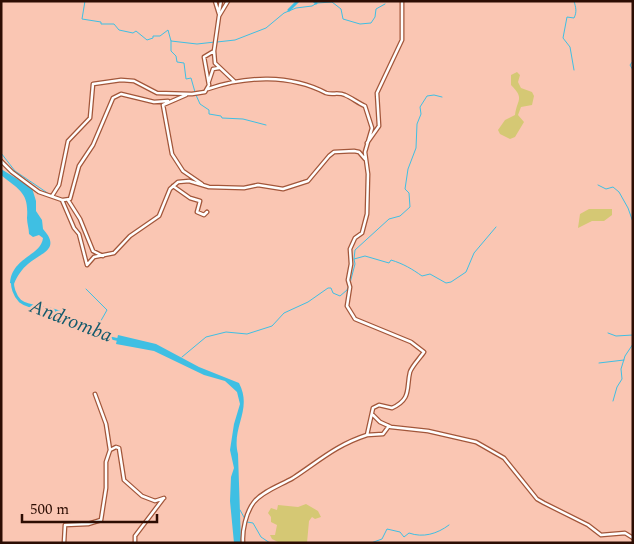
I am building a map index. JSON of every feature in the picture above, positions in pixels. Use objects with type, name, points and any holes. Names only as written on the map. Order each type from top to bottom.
[{"type":"street","points":[[215,1],[219,11]]},
{"type":"street","points":[[221,1],[214,60],[219,69],[235,81]]},
{"type":"street","points":[[219,16],[228,1]]},
{"type":"street","points":[[367,143],[379,126],[377,94],[402,40],[402,1]]},
{"type":"street","points":[[209,83],[204,57],[214,51]]},
{"type":"street","points":[[208,89],[213,69],[219,69]]},
{"type":"street","points":[[204,186],[183,171],[172,154],[163,108],[164,102],[235,81],[274,78],[312,86],[322,89],[327,93],[345,95],[367,109],[372,128],[367,143],[365,159],[368,174],[367,214],[362,233],[355,238],[350,249],[351,264],[348,280],[350,287],[346,306],[354,319],[411,342],[424,352],[411,370],[408,391],[403,400],[389,409],[376,406],[373,408],[367,436]]},
{"type":"street","points":[[52,196],[59,184],[68,141],[90,118],[93,84],[129,80],[157,93],[187,94]]},
{"type":"street","points":[[68,200],[72,195],[79,166],[93,145],[113,98],[121,94],[154,102],[168,101]]},
{"type":"street","points":[[62,200],[74,228],[79,234],[85,264],[88,264],[94,257],[114,253],[130,236],[159,216],[168,193],[173,186],[182,181],[204,186],[244,188],[258,185],[283,188],[308,181],[328,156],[334,152],[359,152],[365,159]]},
{"type":"street","points":[[1,161],[44,195],[68,200]]},
{"type":"street","points":[[173,186],[190,198],[200,200],[197,212],[204,215],[207,212]]},
{"type":"street","points":[[68,200],[80,219],[93,250],[104,256]]},
{"type":"street","points":[[64,543],[65,525],[88,524],[101,520],[106,488],[106,462],[110,450],[106,424],[95,394]]},
{"type":"street","points":[[372,415],[380,422],[389,426],[450,435],[476,442],[504,458],[537,499],[588,525],[600,535],[625,533],[633,538]]},
{"type":"street","points":[[243,543],[250,508],[259,497],[296,476],[333,449],[367,436],[383,434],[389,426]]},
{"type":"street","points":[[110,450],[116,446],[119,448],[123,478],[142,496],[155,501],[164,498],[135,536],[135,543]]},
{"type":"shaded area","points":[[517,72],[520,75],[518,82],[521,88],[532,92],[534,96],[532,105],[521,107],[518,115],[524,122],[515,137],[510,139],[500,134],[498,130],[505,120],[515,115],[519,96],[511,85],[511,75]]},
{"type":"shaded area","points":[[589,209],[612,209],[612,215],[604,221],[592,221],[578,228],[580,214]]},
{"type":"shaded area","points":[[306,504],[318,511],[321,517],[315,519],[312,517],[309,521],[307,543],[280,543],[272,539],[270,535],[275,535],[277,525],[271,522],[271,517],[268,513],[271,508],[277,510],[278,505],[298,507]]},
{"type":"water","points":[[1,169],[32,188],[36,201],[36,211],[42,220],[43,229],[50,242],[50,246],[43,254],[22,270],[14,284],[10,283],[12,274],[21,262],[37,249],[43,238],[39,235],[33,237],[29,234],[26,202],[22,192],[1,175]]},
{"type":"water","points":[[118,335],[156,344],[199,367],[239,383],[244,402],[237,435],[241,543],[234,543],[230,501],[231,477],[234,468],[230,450],[234,424],[240,404],[237,392],[225,381],[204,375],[154,351],[116,344]]},
{"type":"waterway","points":[[85,1],[82,19],[101,22],[101,24],[114,24],[119,30],[133,33],[136,31],[147,40],[153,38],[153,36],[160,36],[168,30],[171,41],[197,44],[215,42]]},
{"type":"waterway","points":[[289,10],[298,1]]},
{"type":"waterway","points":[[574,1],[575,16],[574,18],[567,17],[563,38],[570,47],[574,70]]},
{"type":"waterway","points":[[217,42],[235,40],[266,28],[284,13],[317,3],[332,2],[341,9],[343,19],[360,24],[371,23],[375,17],[376,9],[385,4]]},
{"type":"waterway","points":[[171,41],[171,51],[176,56],[177,62],[184,63],[186,79],[191,78],[195,92]]},
{"type":"waterway","points":[[633,61],[630,65],[633,70]]},
{"type":"waterway","points":[[196,95],[200,104],[209,110],[209,114],[221,116],[222,118],[243,119],[266,125]]},
{"type":"waterway","points":[[354,259],[355,250],[389,219],[400,216],[410,207],[409,193],[405,189],[408,169],[416,148],[417,124],[421,114],[420,107],[427,96],[442,97]]},
{"type":"waterway","points":[[1,153],[15,171],[49,194]]},
{"type":"waterway","points":[[598,185],[606,189],[613,187],[619,192],[633,222]]},
{"type":"waterway","points":[[350,283],[355,264],[354,259],[365,256],[389,263],[391,260],[408,267],[422,276],[430,274],[446,283],[451,282],[466,272],[474,253],[496,227]]},
{"type":"waterway","name":"Andromba","points":[[13,279],[15,294],[23,303],[59,312],[93,331],[121,340]]},
{"type":"waterway","points":[[182,357],[206,337],[226,332],[247,334],[272,326],[284,313],[308,302],[328,288],[331,288],[333,293],[340,296],[347,290],[349,285]]},
{"type":"waterway","points":[[86,289],[107,310],[94,333]]},
{"type":"waterway","points":[[608,333],[616,336],[633,335]]},
{"type":"waterway","points":[[613,401],[617,387],[622,379],[621,369],[625,356],[633,344]]},
{"type":"waterway","points":[[599,363],[624,360]]},
{"type":"waterway","points":[[240,510],[245,519]]},
{"type":"waterway","points":[[247,522],[253,523],[261,537],[270,543]]},
{"type":"waterway","points":[[371,543],[382,539],[387,529],[400,532],[404,537],[409,533],[419,535],[430,534],[440,531],[449,525]]}]
